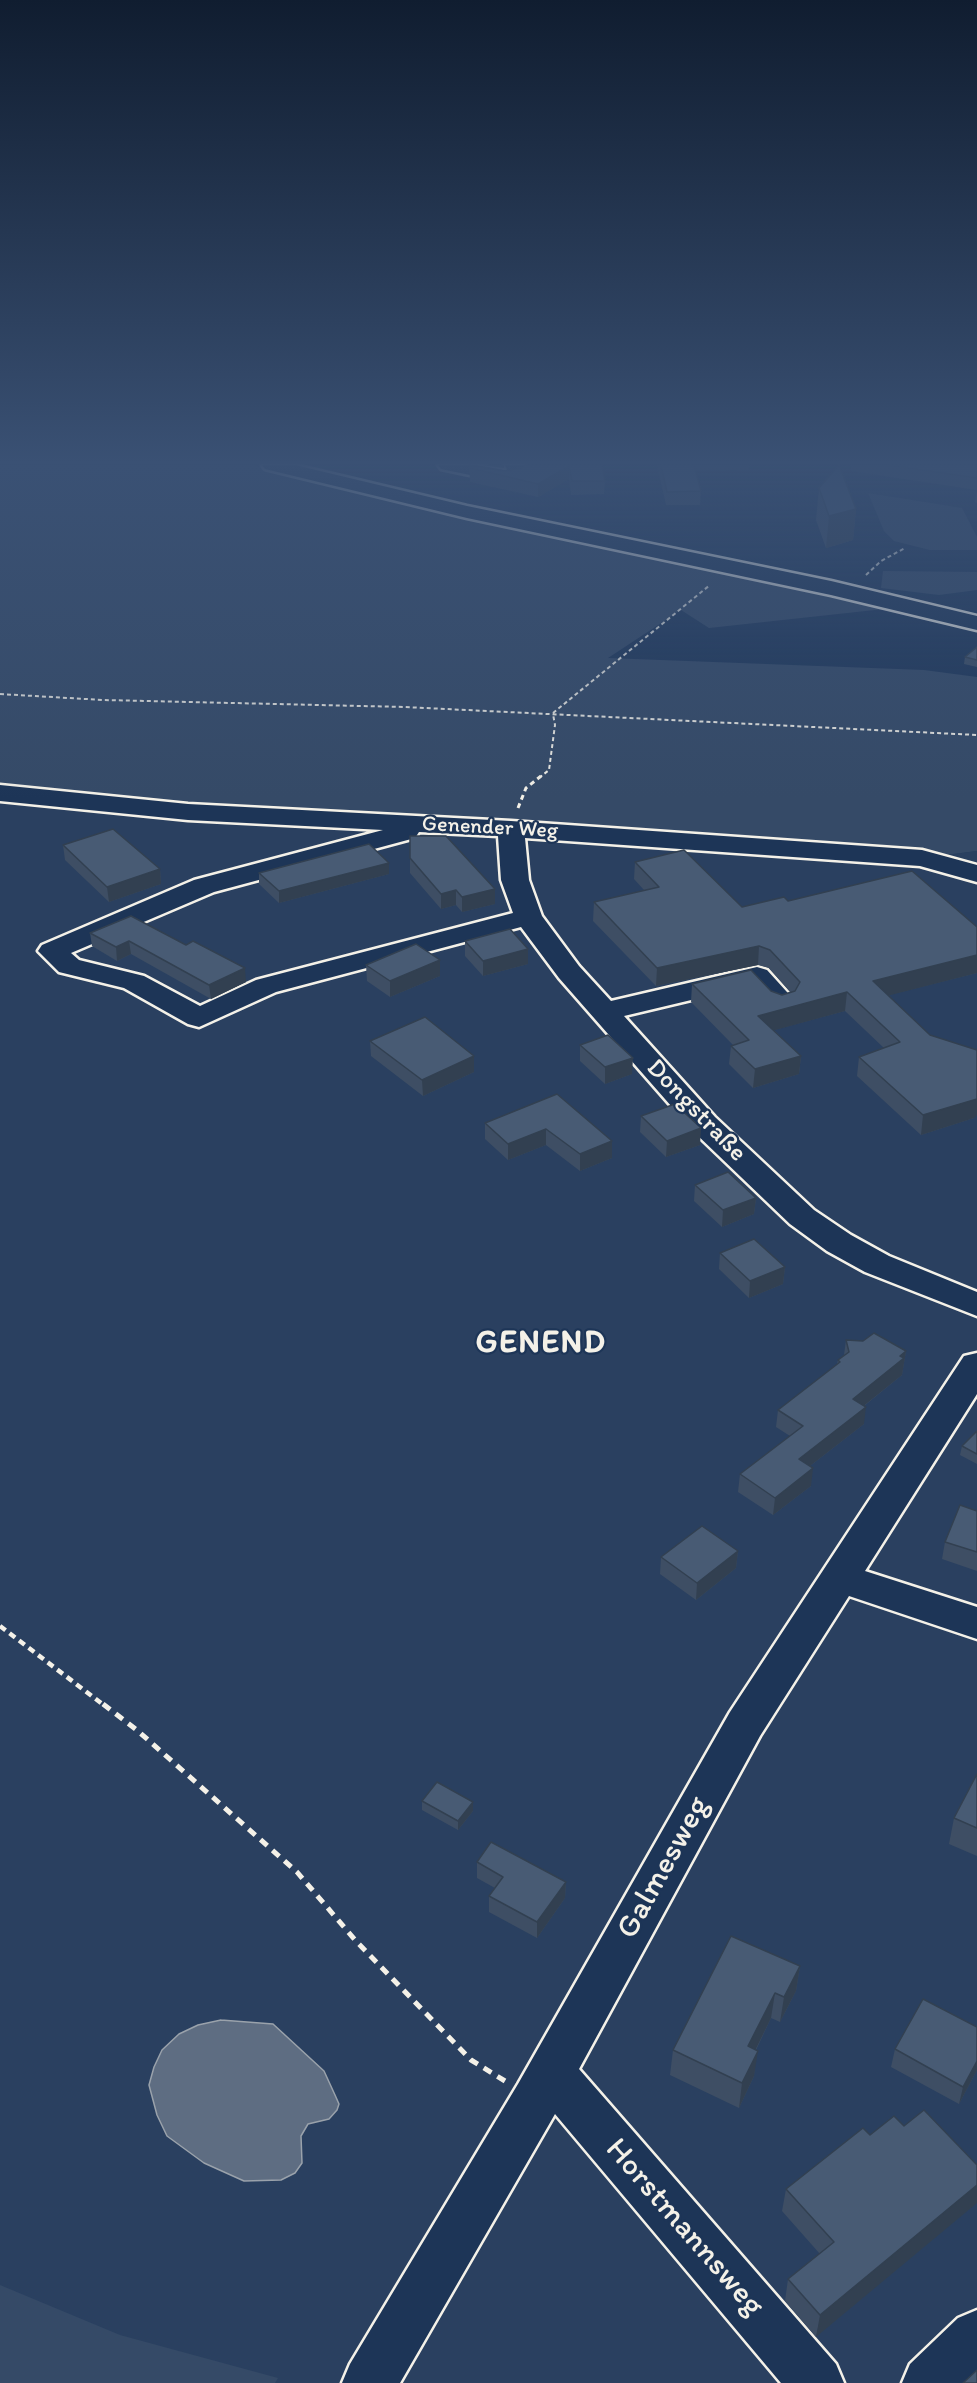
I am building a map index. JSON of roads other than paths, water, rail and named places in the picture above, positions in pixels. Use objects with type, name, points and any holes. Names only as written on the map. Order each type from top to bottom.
[{"type":"street","points":[[775,576],[977,623]]},
{"type":"street","name":"Genender Weg","points":[[0,793],[188,812],[436,824],[922,858],[977,874]]},
{"type":"street","points":[[436,824],[204,886],[52,951],[69,966],[134,982],[199,1018],[266,986],[528,917]]},
{"type":"street","name":"Dongstraße","points":[[512,829],[515,880],[528,917],[604,1012],[704,1124],[802,1216],[838,1243],[877,1264],[977,1305]]},
{"type":"street","points":[[604,1012],[757,976],[782,1002]]},
{"type":"street","name":"Galmesweg","points":[[369,2383],[544,2086],[745,1724],[977,1365]]},
{"type":"street","points":[[838,1577],[977,1623]]},
{"type":"street","name":"Horstmannsweg","points":[[544,2086],[817,2383]]},
{"type":"street","points":[[929,2383],[977,2337]]},
{"type":"district","name":"GENEND","points":[[541,1344]]}]
